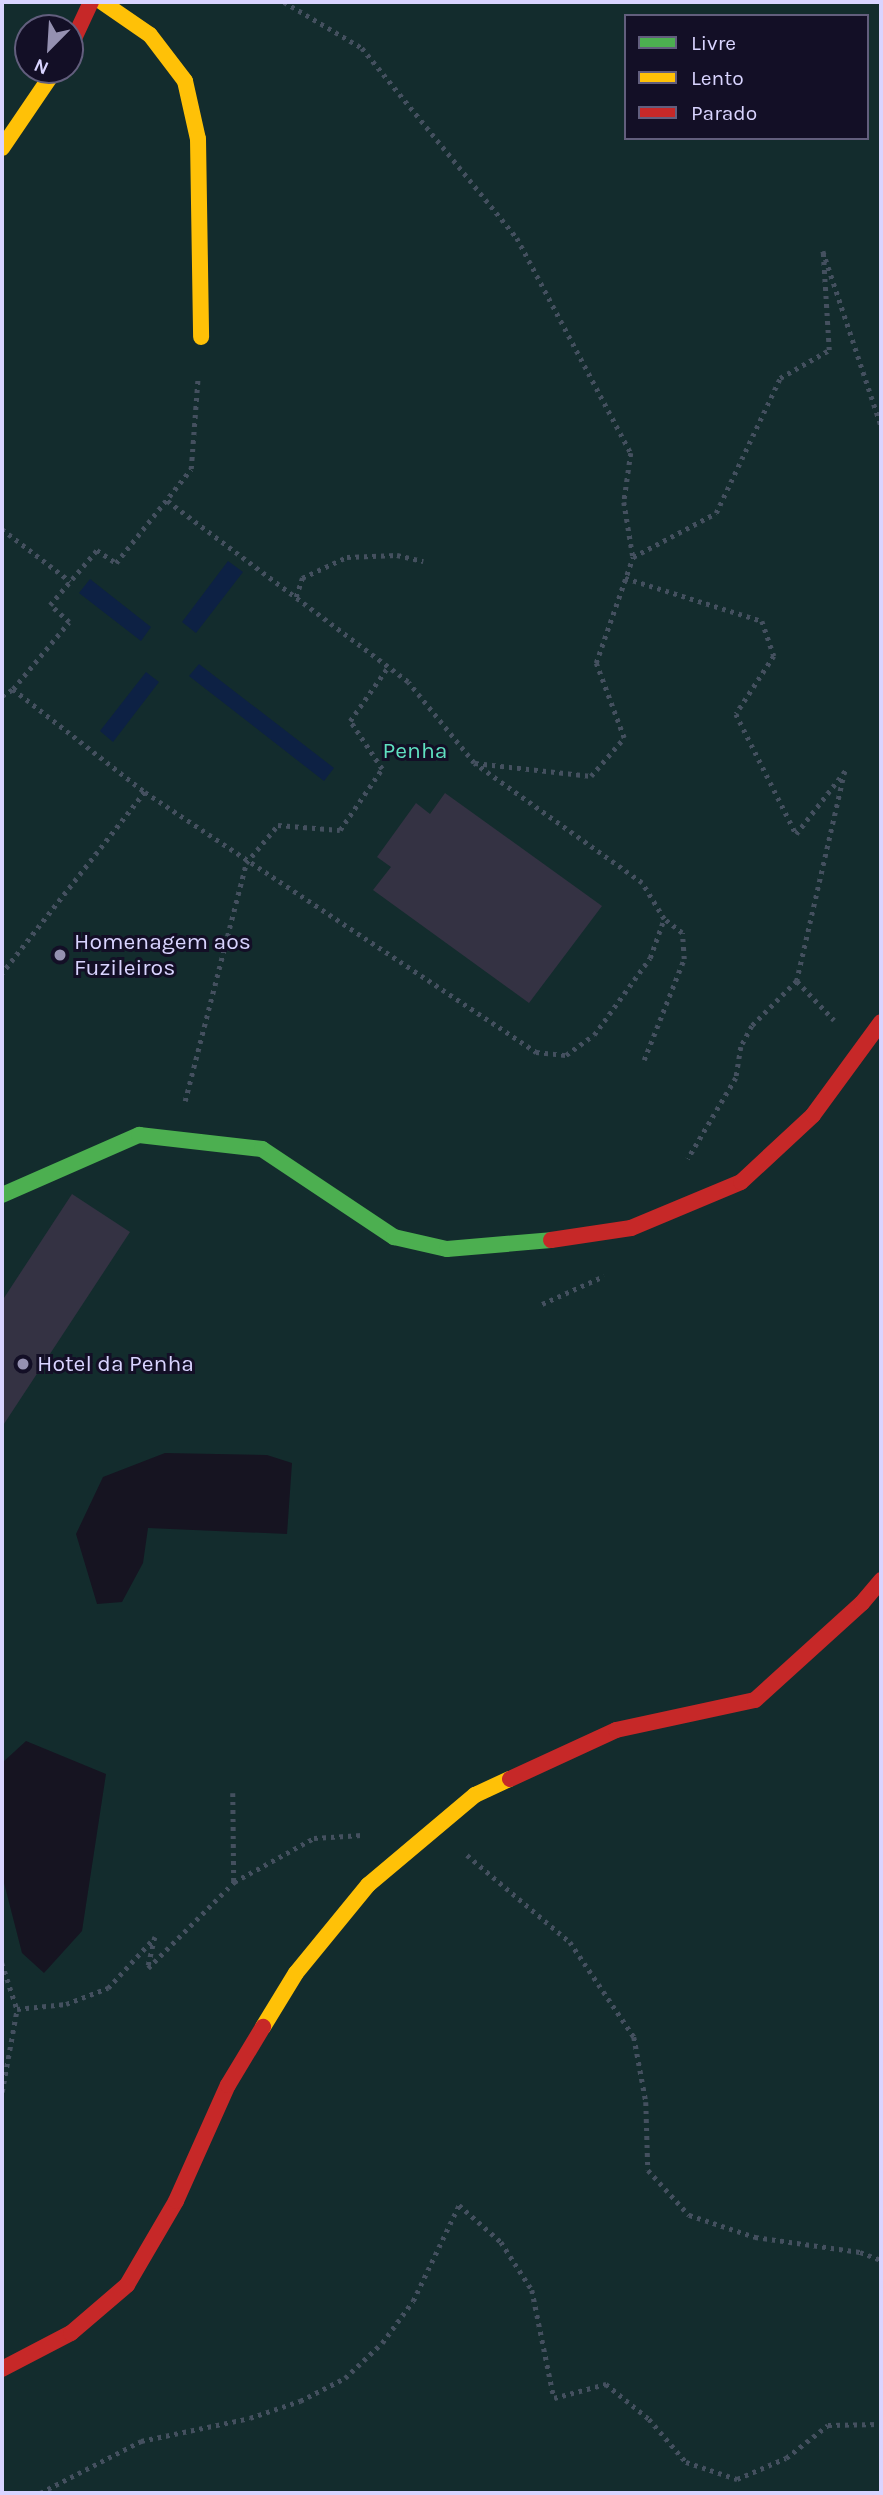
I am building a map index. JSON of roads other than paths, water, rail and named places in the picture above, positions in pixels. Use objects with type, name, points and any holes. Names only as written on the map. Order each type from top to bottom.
[{"type":"street","points":[[102,2],[150,35],[185,81],[198,139],[201,337]]},
{"type":"street","points":[[2,148],[45,84]]},
{"type":"street","points":[[2,1195],[139,1135],[262,1149],[394,1237],[447,1249],[501,1247],[631,1228],[668,1215],[751,1174],[813,1115],[881,1021]]},
{"type":"street","points":[[2,2369],[71,2333],[127,2285],[176,2201],[228,2085],[296,1973],[368,1885],[475,1795],[616,1730],[755,1700],[881,1580]]},
{"type":"water","points":[[228,561],[243,572],[196,633],[182,622]]},
{"type":"water","points":[[90,579],[151,627],[141,641],[79,593]]},
{"type":"water","points":[[199,664],[334,768],[324,781],[189,676]]},
{"type":"water","points":[[146,672],[159,682],[113,742],[100,731]]},
{"type":"place","name":"Homenagem aos Fuzileiros","points":[[60,955]]},
{"type":"place","name":"Hotel da Penha","points":[[23,1364]]},
{"type":"park label","name":"Penha","points":[[415,751]]}]
